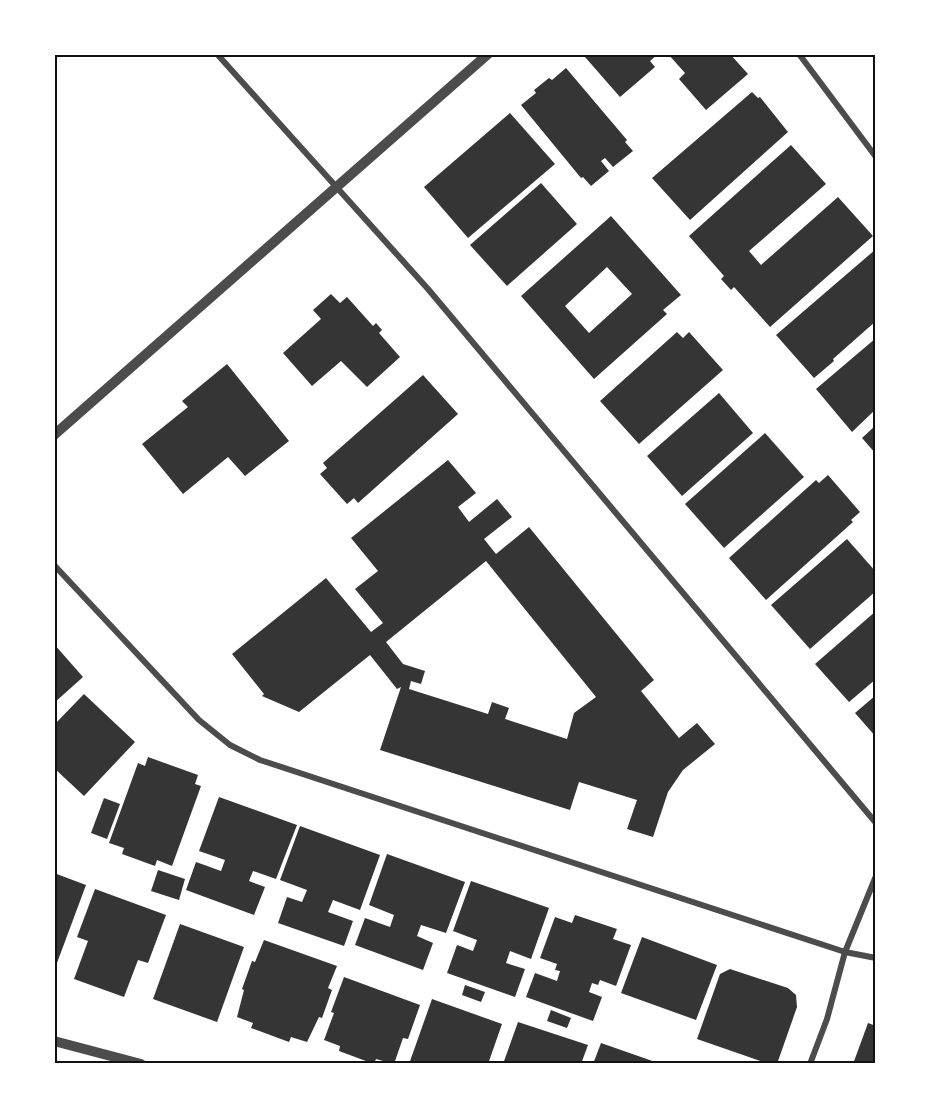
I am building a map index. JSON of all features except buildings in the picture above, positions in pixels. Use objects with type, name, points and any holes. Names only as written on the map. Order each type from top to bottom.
[{"type":"street","points":[[217,54],[428,289],[876,823]]},
{"type":"street","points":[[54,435],[488,54]]},
{"type":"street","points":[[799,54],[876,157]]},
{"type":"street","points":[[54,565],[200,720],[230,745],[260,760],[845,952],[876,958]]},
{"type":"street","points":[[810,1064],[827,1019],[845,952],[876,876]]},
{"type":"street","points":[[54,1041],[141,1064]]}]
